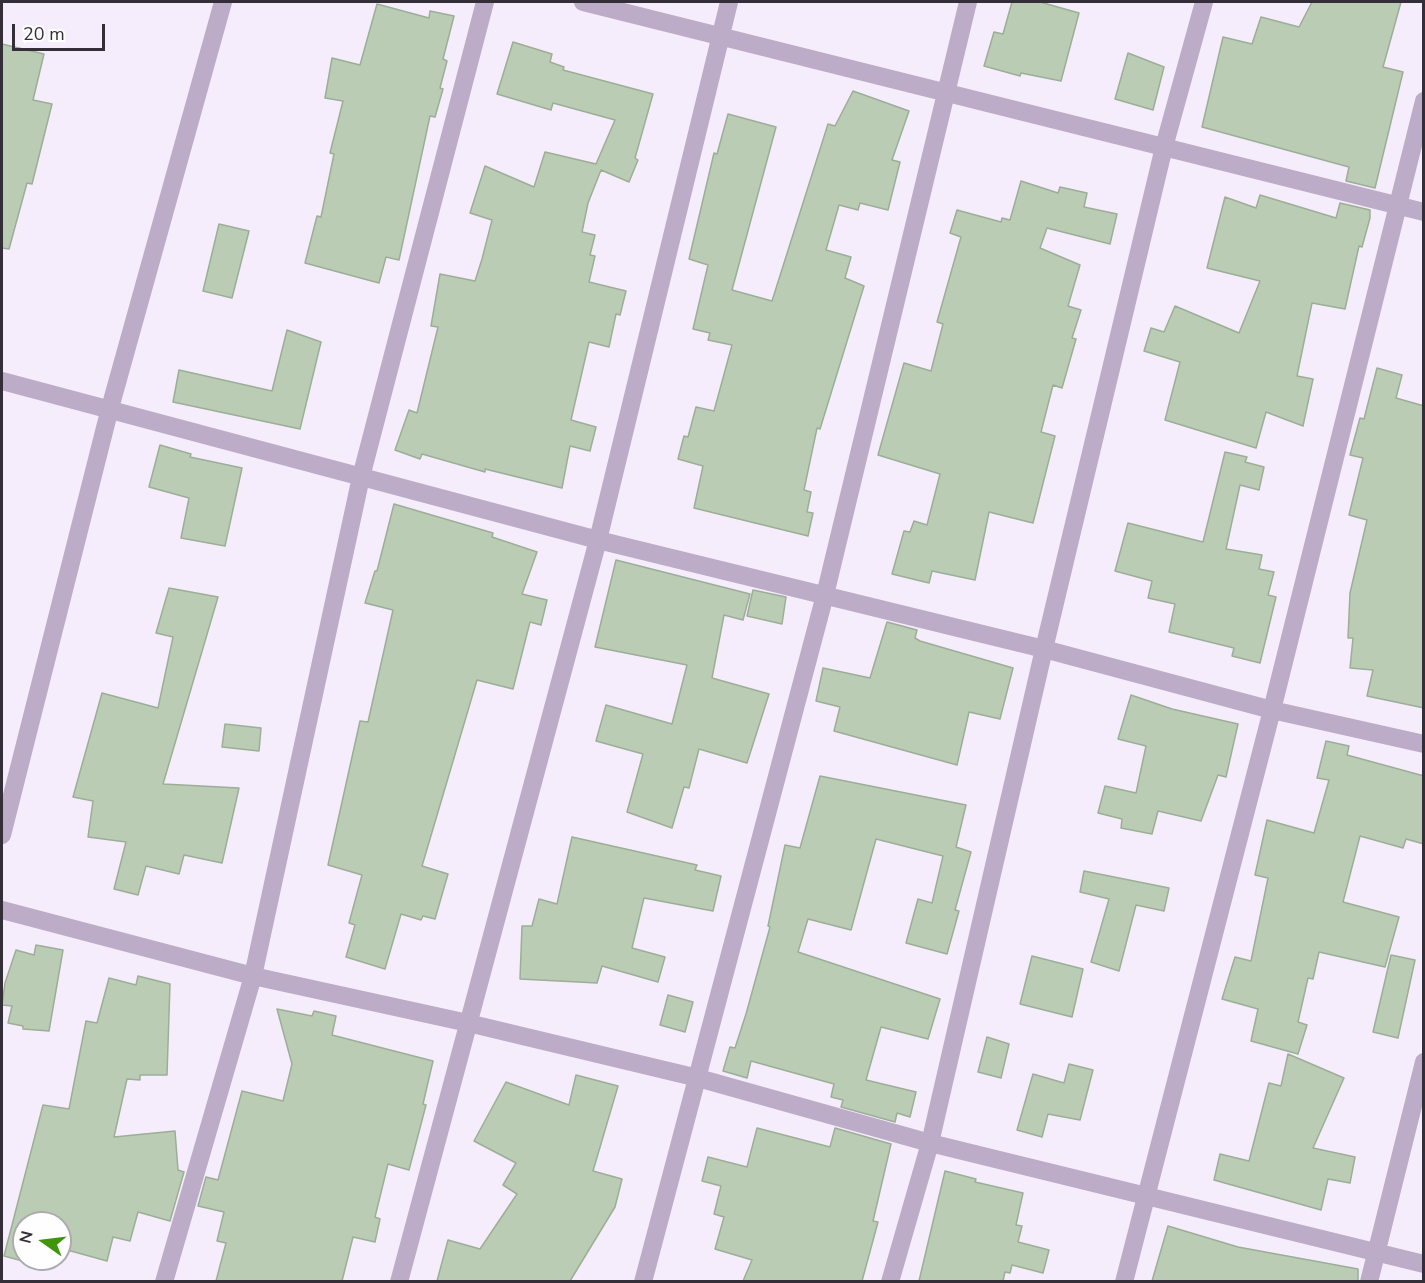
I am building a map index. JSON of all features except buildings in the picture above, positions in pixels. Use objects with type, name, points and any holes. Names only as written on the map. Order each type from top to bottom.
[{"type":"street","points":[[2,835],[110,408],[223,2]]},
{"type":"street","points":[[164,1281],[253,976],[361,477],[485,2]]},
{"type":"street","points":[[583,2],[1424,212]]},
{"type":"street","points":[[399,1281],[598,540],[729,2]]},
{"type":"street","points":[[643,1281],[825,595],[968,2]]},
{"type":"street","points":[[890,1281],[930,1143],[1044,649],[1164,147],[1204,2]]},
{"type":"street","points":[[1125,1281],[1149,1195],[1272,710],[1396,205],[1424,101]]},
{"type":"street","points":[[2,381],[598,540],[1044,649],[1272,710],[1424,744]]},
{"type":"street","points":[[2,909],[253,976],[468,1023],[698,1078],[930,1143],[1424,1264]]},
{"type":"street","points":[[1370,1281],[1424,1062]]}]
